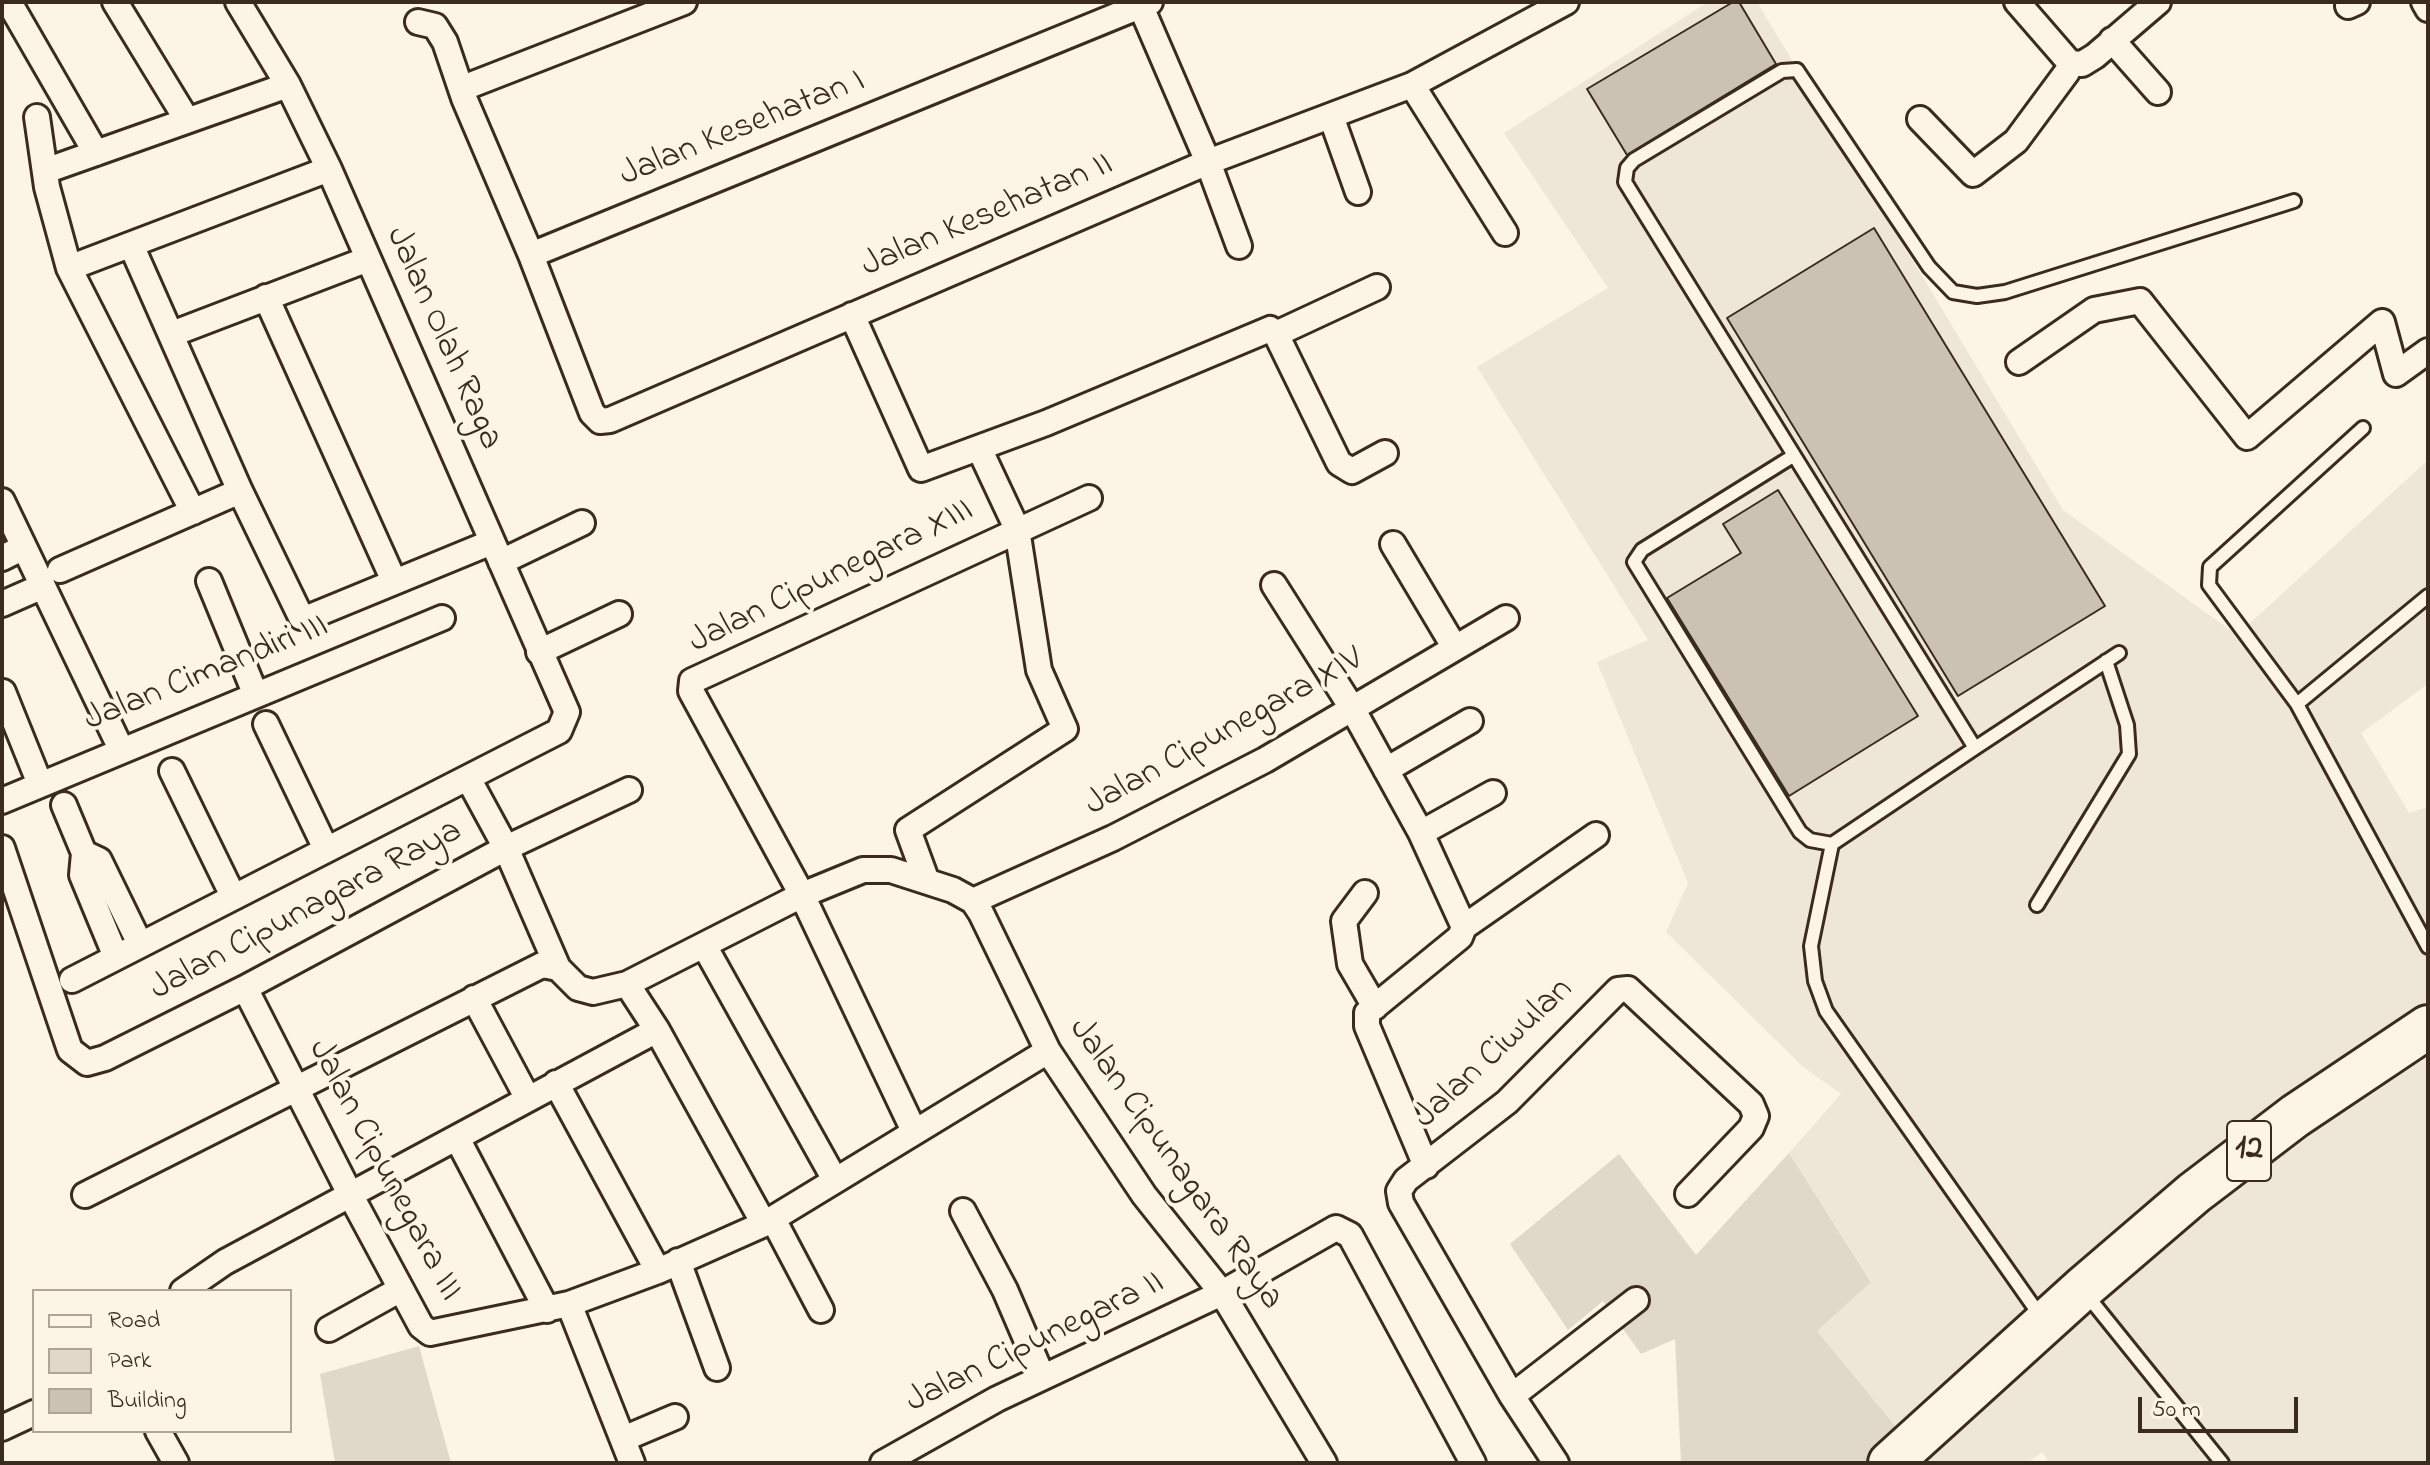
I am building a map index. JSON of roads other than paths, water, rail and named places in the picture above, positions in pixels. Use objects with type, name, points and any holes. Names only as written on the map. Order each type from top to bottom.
[{"type":"highway","name":"12","points":[[1898,1460],[2082,1289],[2194,1193],[2295,1116],[2428,1027]]},
{"type":"street","points":[[9,2],[96,153]]},
{"type":"street","points":[[115,2],[187,120]]},
{"type":"street","name":"Jalan Olah Raga","points":[[238,2],[288,85],[329,169],[567,712],[559,731],[468,778]]},
{"type":"street","points":[[463,88],[684,2]]},
{"type":"street","name":"Jalan Kesehatan II","points":[[531,255],[592,413],[600,421],[610,420],[1208,162],[1412,85],[1566,2]]},
{"type":"street","points":[[2017,2],[2070,63],[2082,64],[2158,2]]},
{"type":"street","points":[[2424,2],[2428,9]]},
{"type":"street","points":[[1143,3],[1239,246]]},
{"type":"street","name":"Jalan Kesehatan I","points":[[531,255],[1143,3]]},
{"type":"street","points":[[418,22],[438,29],[531,255]]},
{"type":"street","points":[[2112,40],[2158,92]]},
{"type":"street","points":[[1920,119],[1973,174],[2016,141],[2067,72],[2070,63]]},
{"type":"street","points":[[45,171],[288,85]]},
{"type":"street","points":[[1412,85],[1505,233]]},
{"type":"street","points":[[1331,116],[1358,192]]},
{"type":"street","points":[[37,117],[45,171],[69,268],[193,512]]},
{"type":"street","points":[[69,268],[132,247],[329,169]]},
{"type":"street","points":[[132,247],[240,491],[301,617],[312,616],[394,581],[582,523]]},
{"type":"street","points":[[172,334],[368,259]]},
{"type":"street","points":[[1276,334],[1377,287]]},
{"type":"street","points":[[266,297],[394,581]]},
{"type":"street","points":[[2019,362],[2094,310],[2140,301],[2247,437],[2382,322],[2396,374],[2428,351]]},
{"type":"street","points":[[852,315],[921,469],[1270,329],[1276,334],[1339,463],[1352,471],[1385,453]]},
{"type":"street","points":[[926,879],[908,830],[1065,729],[1039,670],[1017,529],[979,448]]},
{"type":"street","points":[[2,604],[240,491]]},
{"type":"street","name":"Jalan Cipunegara XIII","points":[[802,895],[691,691],[692,681],[1089,498]]},
{"type":"street","points":[[2,501],[13,553],[52,578],[121,749]]},
{"type":"street","points":[[1393,544],[1455,648]]},
{"type":"street","points":[[209,581],[255,693]]},
{"type":"street","points":[[1274,585],[1352,708],[1421,833],[1464,927]]},
{"type":"street","points":[[539,652],[619,614]]},
{"type":"street","name":"Jalan Cimandiri III","points":[[2,801],[255,693],[442,618]]},
{"type":"street","name":"Jalan Cipunegara XIV","points":[[973,901],[1113,838],[1265,760],[1506,618]]},
{"type":"street","points":[[3,692],[40,784]]},
{"type":"street","points":[[1386,770],[1470,721]]},
{"type":"street","points":[[266,724],[326,849]]},
{"type":"street","points":[[172,771],[233,896]]},
{"type":"street","points":[[72,980],[468,778],[506,848],[629,790]]},
{"type":"street","points":[[1421,833],[1493,793]]},
{"type":"street","points":[[64,805],[84,853],[82,875],[116,957]]},
{"type":"street","points":[[1426,1166],[1367,1026],[1367,1013],[1460,937],[1464,927],[1596,835]]},
{"type":"street","name":"Jalan Cipunagara Raya","points":[[2,848],[70,1050],[87,1063],[105,1058],[245,988],[506,848],[558,968]]},
{"type":"street","points":[[84,853],[99,860],[140,944]]},
{"type":"street","points":[[85,1195],[542,965],[558,968],[578,988],[593,992],[627,984],[802,895],[863,870],[891,870],[926,879],[973,901]]},
{"type":"street","points":[[1365,893],[1344,921],[1350,964],[1375,1007]]},
{"type":"street","points":[[802,895],[914,1131]]},
{"type":"street","name":"Jalan Cipunagara Raya","points":[[973,901],[1048,1051],[1144,1195],[1222,1293],[1324,1463]]},
{"type":"street","points":[[705,947],[835,1180]]},
{"type":"street","points":[[627,984],[821,1310]]},
{"type":"street","name":"Jalan Cipunegara III","points":[[245,988],[351,1196],[421,1326],[430,1333],[558,1307],[668,1266],[768,1221],[1048,1051]]},
{"type":"street","name":"Jalan Ciwulan","points":[[1556,1463],[1512,1396],[1401,1203],[1399,1191],[1507,1102],[1606,1000],[1618,990],[1628,989],[1751,1104],[1756,1116],[1751,1128],[1688,1194]]},
{"type":"street","points":[[474,998],[528,1099]]},
{"type":"street","points":[[186,1289],[225,1262],[657,1030]]},
{"type":"street","points":[[556,1083],[668,1266],[717,1368]]},
{"type":"street","points":[[457,1138],[558,1307],[632,1463]]},
{"type":"street","points":[[963,1211],[1005,1290],[1042,1376]]},
{"type":"street","name":"Jalan Cipunegara II","points":[[883,1463],[1042,1376],[1222,1293],[1336,1228],[1343,1230],[1473,1463]]},
{"type":"street","points":[[329,1329],[401,1289]]},
{"type":"street","points":[[1512,1396],[1636,1300]]},
{"type":"street","points":[[2,1428],[32,1414]]},
{"type":"street","points":[[623,1439],[675,1417]]},
{"type":"street","points":[[159,1433],[176,1463]]},
{"type":"lane","points":[[1975,748],[1625,182],[1624,174],[1634,160],[1782,71],[1797,70],[1804,76],[1929,267],[1953,292],[1977,296],[2005,292],[2294,201]]},
{"type":"lane","points":[[2363,428],[2210,567],[2209,585],[2297,704],[2428,947]]},
{"type":"lane","points":[[1793,456],[1642,550],[1634,562],[1800,832],[1810,840],[1832,844],[2119,653]]},
{"type":"lane","points":[[2297,704],[2428,596]]},
{"type":"lane","points":[[2037,905],[2129,754],[2127,725],[2106,661]]},
{"type":"lane","points":[[1832,844],[1811,946],[1815,981],[1826,1011],[2045,1323]]},
{"type":"lane","points":[[2082,1289],[2222,1463]]}]
